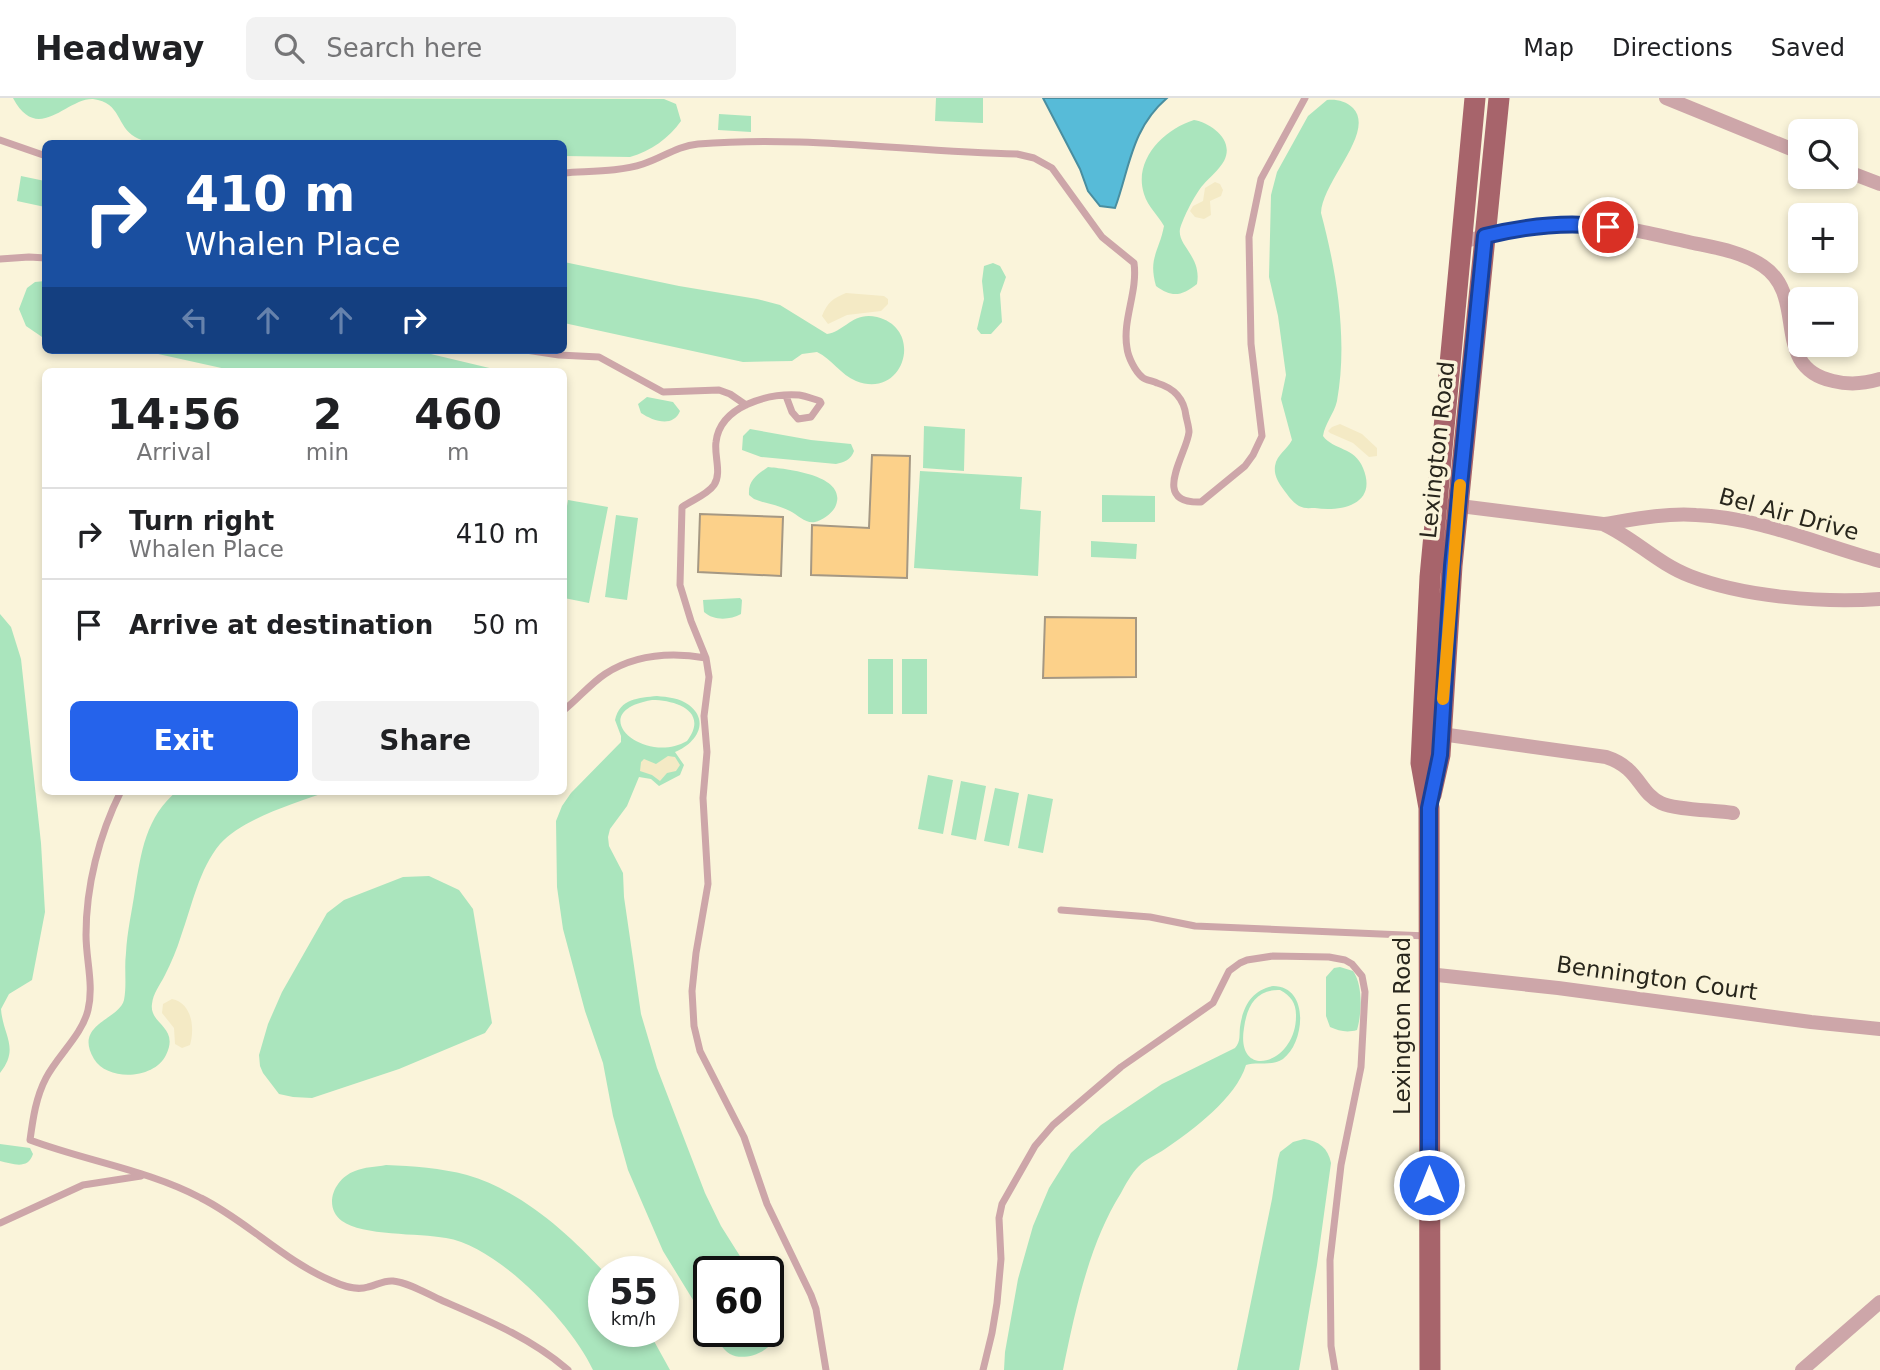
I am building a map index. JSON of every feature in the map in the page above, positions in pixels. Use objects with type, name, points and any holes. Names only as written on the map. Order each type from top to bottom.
[{"type":"main road","name":"Lexington Road","points":[[1432,733],[1437,503],[1475,98]]},
{"type":"main road","name":"Lexington Road","points":[[1430,1370],[1429,808],[1421,763],[1432,733],[1499,98]]},
{"type":"street","points":[[1666,98],[1788,148]]},
{"type":"street","points":[[1858,176],[1880,184]]},
{"type":"street","points":[[1461,242],[1534,226],[1587,224],[1651,233],[1748,257],[1770,271],[1783,287],[1789,309],[1793,345],[1803,365],[1810,372],[1843,383],[1869,383],[1880,379]]},
{"type":"street","name":"Bel Air Drive","points":[[1437,503],[1603,524],[1676,514],[1720,517],[1770,528],[1880,561]]},
{"type":"street","name":"Bel Air Drive","points":[[1603,524],[1691,577],[1734,588],[1781,595],[1826,599],[1880,598]]},
{"type":"street","points":[[1432,733],[1606,757],[1628,767],[1659,802],[1670,806],[1733,813]]},
{"type":"street","name":"Bennington Court","points":[[1428,974],[1880,1029]]},
{"type":"street","points":[[1802,1370],[1880,1302]]},
{"type":"lane","points":[[567,173],[633,167],[695,144],[759,142],[810,142],[1017,154],[1042,162],[1052,168],[1102,237],[1134,263],[1136,275],[1129,311],[1127,350],[1142,377],[1168,386],[1184,402],[1189,431],[1173,481],[1179,496],[1185,500],[1201,502],[1245,466],[1262,436],[1251,344],[1249,237],[1261,179],[1305,98]]},
{"type":"lane","points":[[0,140],[42,155]]},
{"type":"lane","points":[[0,259],[42,258]]},
{"type":"lane","points":[[552,354],[599,357],[663,391],[719,390],[746,405]]},
{"type":"lane","points":[[786,396],[798,419],[810,418],[821,403],[799,395],[772,397],[733,412],[717,433],[716,482],[711,489],[682,508],[681,514],[680,585],[706,658],[709,677],[704,716],[707,752],[703,798],[708,884],[692,992],[694,1026],[700,1051],[744,1137],[767,1204],[811,1294],[826,1370]]},
{"type":"lane","points":[[567,707],[607,673],[636,660],[661,655],[706,658]]},
{"type":"lane","points":[[119,795],[106,822],[89,898],[86,937],[91,988],[89,1007],[80,1028],[46,1078],[38,1096],[30,1140],[187,1191],[214,1205],[320,1276],[354,1289],[391,1281],[407,1285],[515,1333],[568,1370]]},
{"type":"lane","points":[[1061,910],[1150,917],[1195,926],[1428,936]]},
{"type":"lane","points":[[983,1370],[997,1303],[1001,1259],[999,1218],[1002,1204],[1035,1146],[1053,1125],[1121,1067],[1213,1003],[1225,976],[1234,967],[1247,960],[1282,956],[1345,960],[1359,970],[1365,985],[1361,1067],[1341,1165],[1330,1260],[1331,1346],[1335,1370]]},
{"type":"lane","points":[[0,1223],[83,1185],[143,1175]]},
{"type":"green space","points":[[13,98],[664,99],[676,104],[681,121],[659,143],[630,157],[567,156],[567,140],[143,140],[129,132],[114,110],[102,101],[83,101],[42,119],[32,118]]},
{"type":"green space","points":[[936,98],[983,98],[983,123],[935,121]]},
{"type":"green space","points":[[1327,100],[1337,100],[1353,108],[1358,118],[1358,130],[1330,186],[1321,213],[1332,259],[1341,331],[1337,401],[1323,436],[1359,461],[1366,480],[1366,490],[1362,498],[1355,503],[1346,507],[1325,509],[1305,508],[1296,504],[1275,474],[1278,458],[1292,440],[1281,399],[1286,375],[1278,316],[1269,277],[1271,195],[1277,172],[1308,116]]},
{"type":"green space","points":[[719,114],[751,116],[751,132],[718,130]]},
{"type":"green space","points":[[1194,120],[1219,134],[1224,140],[1227,153],[1222,164],[1196,194],[1180,229],[1182,241],[1196,266],[1197,284],[1182,293],[1172,294],[1156,286],[1153,268],[1164,226],[1144,194],[1143,169],[1147,158],[1162,138]]},
{"type":"green space","points":[[21,176],[42,180],[42,206],[17,201]]},
{"type":"green space","points":[[567,263],[780,305],[827,334],[855,319],[877,317],[892,324],[901,335],[904,348],[903,361],[896,372],[886,381],[873,384],[856,381],[817,352],[802,354],[792,361],[743,362],[567,324]]},
{"type":"green space","points":[[993,263],[1000,266],[1006,277],[1000,294],[1002,322],[991,334],[981,334],[977,329],[984,299],[984,266]]},
{"type":"green space","points":[[42,281],[42,337],[26,326],[19,309],[27,288],[35,282]]},
{"type":"green space","points":[[158,354],[431,354],[489,368],[221,368]]},
{"type":"green space","points":[[647,397],[673,402],[680,411],[673,420],[651,418],[641,413],[638,404]]},
{"type":"green space","points":[[924,426],[965,429],[964,471],[923,468]]},
{"type":"green space","points":[[750,429],[851,444],[854,451],[849,459],[836,464],[761,457],[742,450],[743,436]]},
{"type":"green space","points":[[768,467],[801,472],[824,480],[833,487],[837,495],[835,508],[825,518],[812,522],[786,509],[754,499],[749,495],[750,485],[754,478]]},
{"type":"green space","points":[[920,471],[1022,477],[1020,509],[1041,511],[1038,576],[914,568]]},
{"type":"green space","points":[[1102,495],[1155,496],[1155,522],[1102,522]]},
{"type":"green space","points":[[568,500],[608,507],[589,603],[567,599]]},
{"type":"green space","points":[[616,515],[638,518],[627,600],[605,597]]},
{"type":"green space","points":[[1091,541],[1137,544],[1136,559],[1091,557]]},
{"type":"green space","points":[[740,598],[741,614],[737,616],[717,618],[704,612],[703,600]]},
{"type":"green space","points":[[0,614],[11,627],[21,659],[41,843],[45,912],[32,980],[9,994],[1,1009],[10,1049],[0,1073]]},
{"type":"green space","points":[[868,659],[893,659],[893,714],[868,714]]},
{"type":"green space","points":[[902,659],[927,659],[927,714],[902,714]]},
{"type":"green space","points":[[657,696],[682,701],[696,712],[700,725],[689,744],[675,752],[684,765],[680,775],[659,786],[651,779],[639,777],[627,806],[610,829],[608,837],[609,846],[623,873],[641,1014],[657,1068],[705,1193],[740,1256],[693,1256],[693,1300],[679,1277],[679,1256],[666,1256],[663,1251],[628,1170],[613,1116],[603,1063],[585,1011],[563,929],[557,887],[556,821],[562,806],[571,793],[621,742],[615,720],[621,707],[637,699]],"holes":[[[652,700],[680,705],[692,715],[693,731],[687,741],[670,747],[654,747],[639,742],[627,734],[621,725],[622,715],[632,706]]]},
{"type":"green space","points":[[928,775],[953,780],[943,834],[918,829]]},
{"type":"green space","points":[[961,781],[986,786],[976,840],[951,835]]},
{"type":"green space","points":[[995,788],[1019,793],[1009,846],[984,841]]},
{"type":"green space","points":[[1028,794],[1053,799],[1043,853],[1018,848]]},
{"type":"green space","points":[[173,795],[318,795],[242,826],[220,844],[201,876],[176,951],[153,1000],[152,1011],[169,1038],[166,1055],[152,1069],[131,1075],[120,1074],[101,1066],[94,1059],[89,1038],[93,1030],[114,1013],[124,1000],[127,937],[137,876],[147,836],[158,812]]},
{"type":"green space","points":[[429,876],[459,890],[473,909],[492,1023],[485,1033],[399,1069],[312,1098],[279,1094],[263,1073],[259,1055],[268,1024],[282,992],[327,913],[344,900],[403,877]]},
{"type":"green space","points":[[1334,968],[1353,971],[1359,984],[1360,1016],[1357,1030],[1353,1031],[1330,1027],[1326,1016],[1326,977]]},
{"type":"green space","points":[[1266,988],[1285,988],[1293,995],[1298,1005],[1299,1029],[1290,1051],[1278,1061],[1246,1065],[1233,1089],[1212,1112],[1142,1164],[1131,1176],[1110,1213],[1092,1256],[1078,1302],[1063,1370],[1004,1370],[1018,1279],[1033,1226],[1049,1188],[1071,1153],[1101,1125],[1162,1084],[1235,1048],[1246,1006],[1254,995]],"holes":[[[1280,990],[1290,997],[1295,1007],[1294,1032],[1278,1055],[1257,1061],[1248,1056],[1244,1045],[1244,1028],[1250,1006],[1265,992]]]},
{"type":"green space","points":[[1304,1139],[1322,1146],[1331,1163],[1299,1370],[1237,1370],[1280,1152],[1293,1142]]},
{"type":"green space","points":[[0,1144],[30,1148],[33,1154],[24,1164],[0,1161]]},
{"type":"green space","points":[[386,1165],[447,1171],[487,1182],[524,1202],[559,1228],[589,1256],[588,1347],[657,1347],[670,1370],[593,1370],[583,1351],[551,1310],[510,1271],[488,1256],[466,1244],[446,1238],[377,1232],[342,1221],[333,1208],[334,1193],[342,1180],[359,1170]]},
{"type":"green space","points":[[722,1347],[769,1347],[746,1357],[730,1354]]},
{"type":"sand","points":[[1215,182],[1220,184],[1223,190],[1221,196],[1210,201],[1211,215],[1204,219],[1195,217],[1190,211],[1193,206],[1203,201],[1205,188]]},
{"type":"sand","points":[[846,293],[884,296],[888,299],[888,304],[881,311],[847,315],[828,324],[822,316],[828,304]]},
{"type":"sand","points":[[1340,424],[1362,434],[1377,448],[1377,456],[1369,457],[1353,443],[1328,431]]},
{"type":"sand","points":[[668,756],[675,757],[680,765],[676,771],[667,773],[660,781],[640,771],[644,759],[656,764]]},
{"type":"sand","points":[[172,999],[184,1005],[192,1024],[190,1045],[182,1048],[175,1044],[174,1028],[162,1013],[163,1004]]},
{"type":"water","points":[[1043,98],[1167,98],[1155,110],[1139,136],[1115,208],[1100,206],[1088,191],[1080,169]]},
{"type":"building","points":[[872,455],[910,456],[907,578],[811,575],[812,525],[869,528]]},
{"type":"building","points":[[700,514],[783,517],[781,576],[698,572]]},
{"type":"building","points":[[1045,617],[1136,618],[1136,677],[1043,678]]},
{"type":"slow traffic","points":[[1443,699],[1460,485]]},
{"type":"route","points":[[1429,1185],[1429,808],[1440,755],[1452,566],[1485,236],[1545,225],[1587,224],[1608,227]]}]
